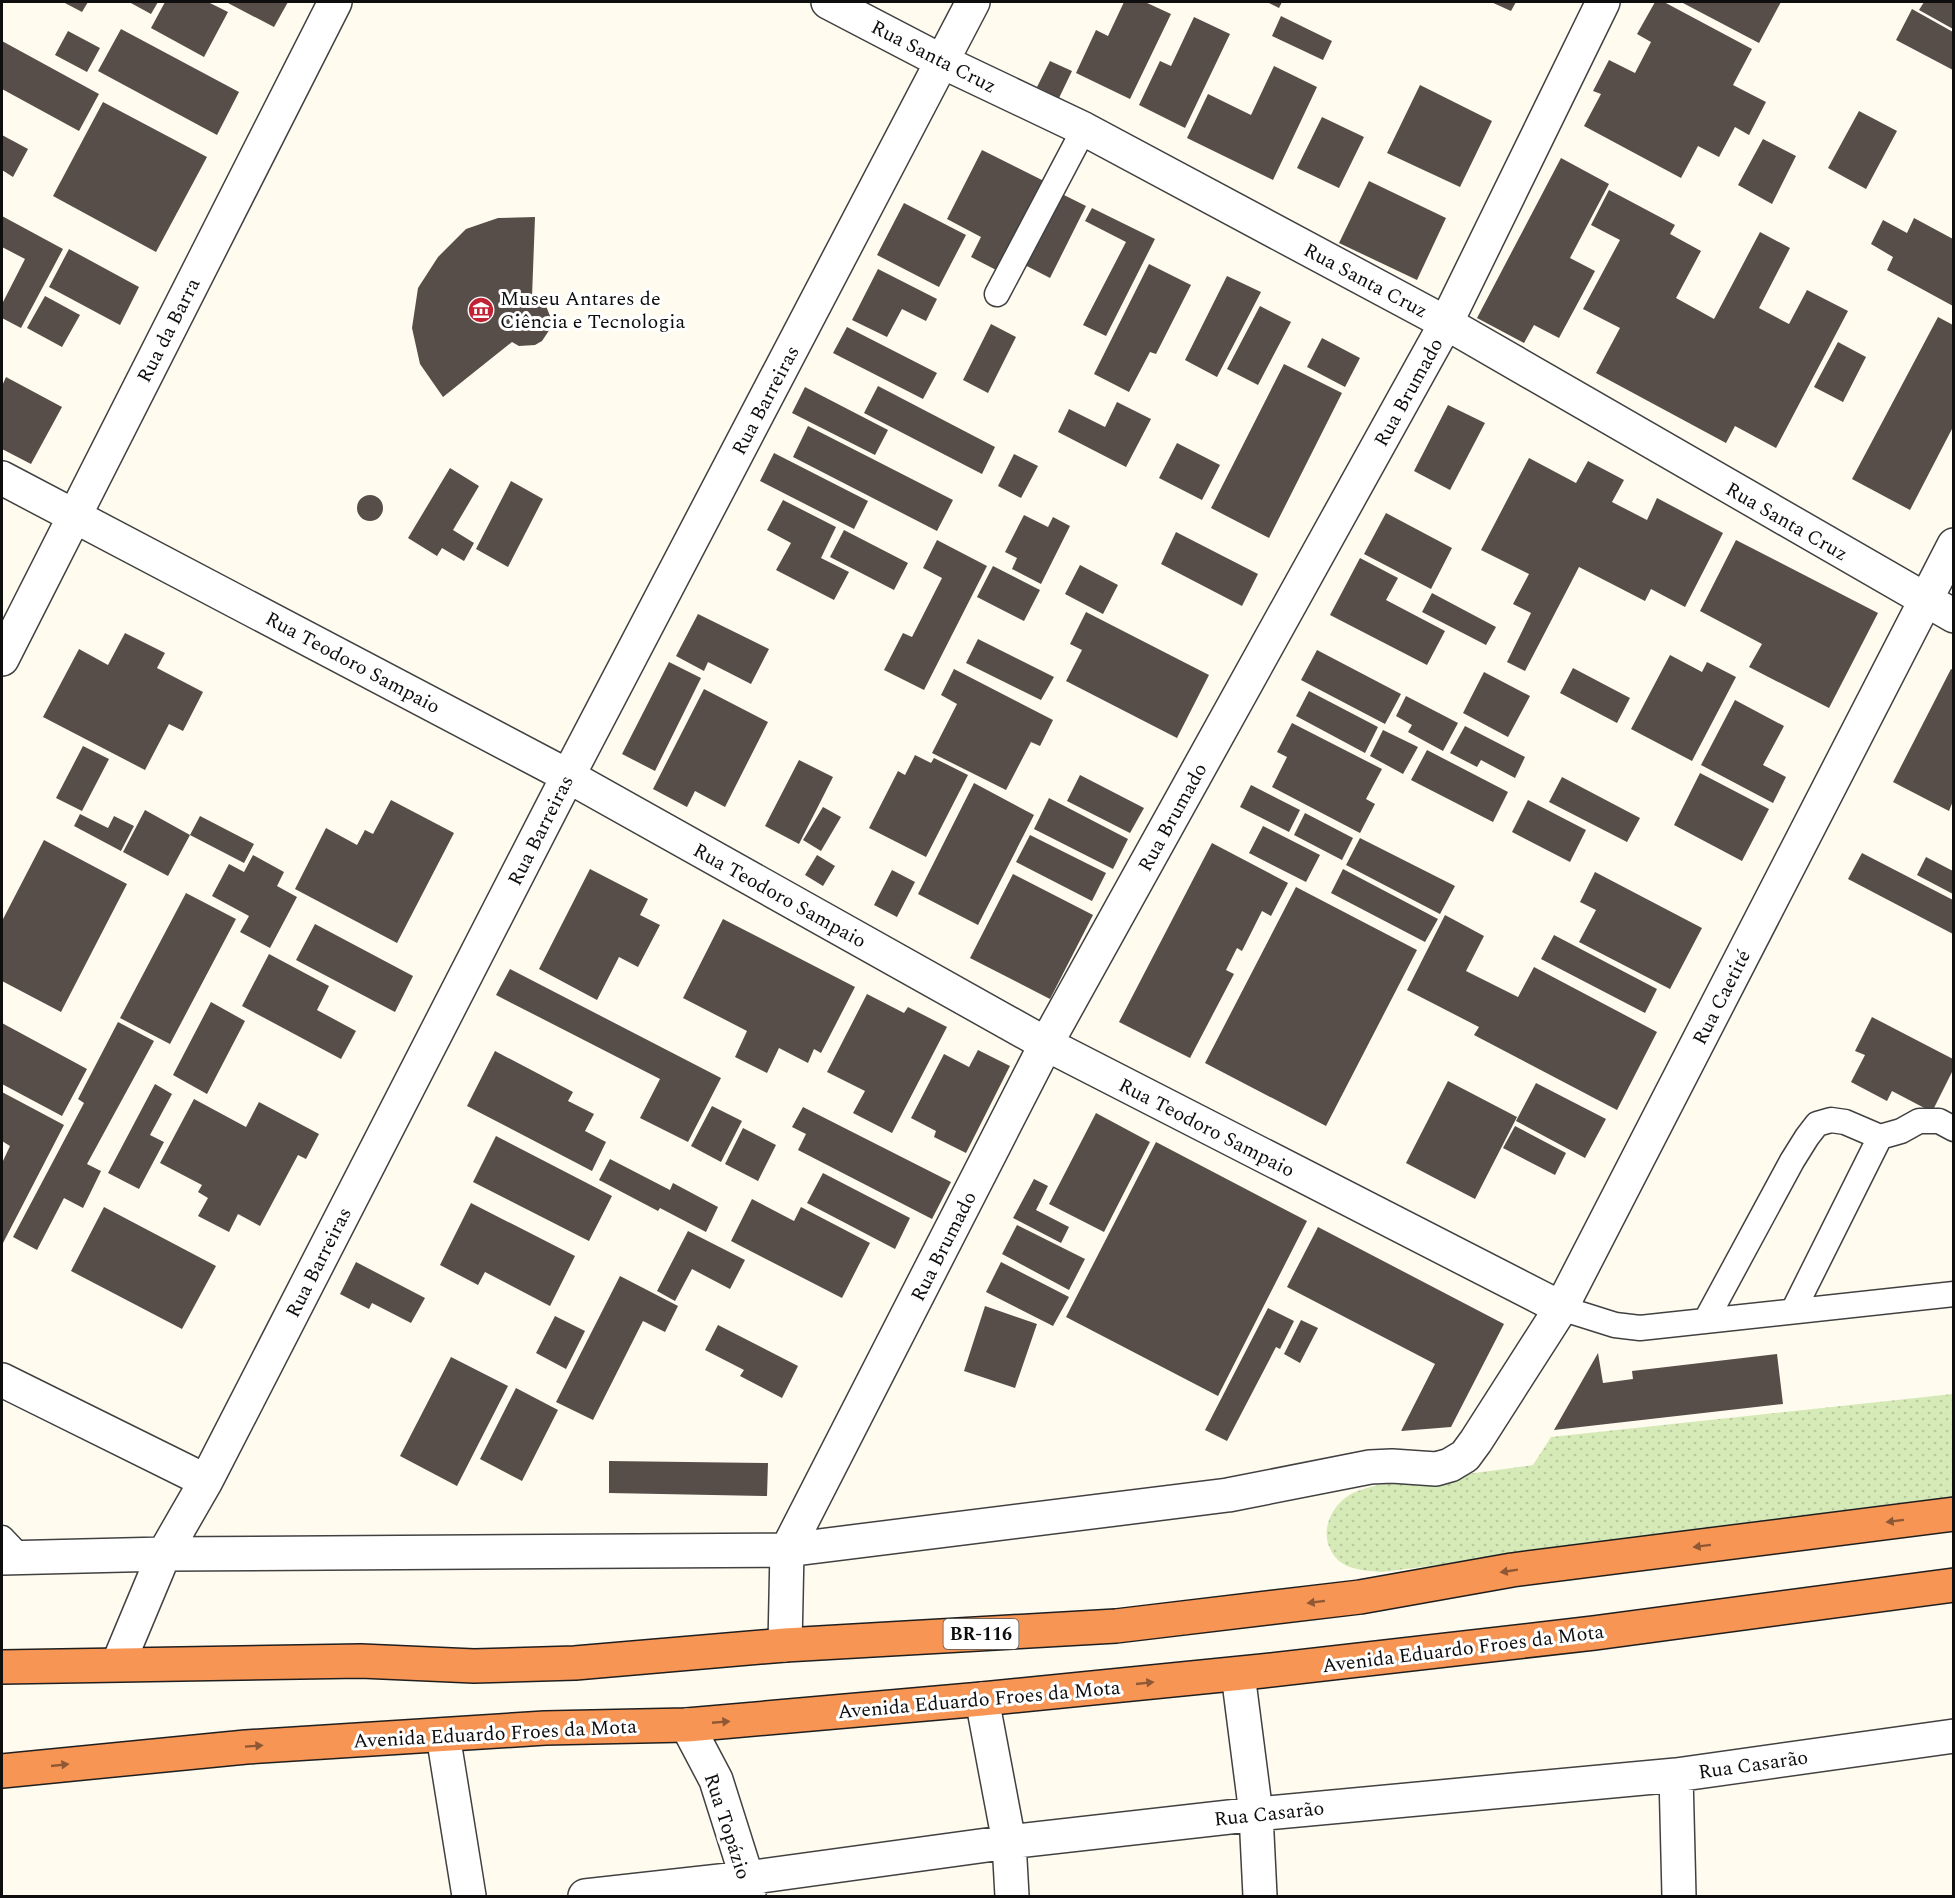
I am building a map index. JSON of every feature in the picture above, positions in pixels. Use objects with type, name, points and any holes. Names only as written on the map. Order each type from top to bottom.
[{"type":"highway","name":"BR-116","points":[[2,1667],[361,1661],[474,1666],[575,1664],[785,1645],[1116,1626],[1360,1597],[1512,1570],[1953,1514]]},
{"type":"highway","name":"Avenida Eduardo Froes da Mota","points":[[2,1771],[246,1746],[545,1728],[687,1725],[982,1699],[1238,1674],[1594,1633],[1953,1585]]},
{"type":"street","name":"Rua da Barra","points":[[2,659],[335,2]]},
{"type":"street","name":"Rua Santa Cruz","points":[[828,2],[943,62],[1084,129],[1446,323],[1953,616]]},
{"type":"street","name":"Rua Barreiras","points":[[118,1664],[164,1554],[206,1481],[568,776],[973,2]]},
{"type":"street","name":"Rua Brumado","points":[[785,1645],[788,1550],[1046,1044],[1446,323],[1602,2]]},
{"type":"street","name":"Rua Teodoro Sampaio","points":[[2,478],[568,776],[1046,1044],[1561,1308]]},
{"type":"street","name":"Rua Caetité","points":[[8,1551],[164,1554],[788,1550],[1228,1495],[1370,1467],[1436,1469],[1450,1465],[1465,1456],[1476,1441],[1561,1308],[1953,545]]},
{"type":"street","points":[[2,1380],[206,1481]]},
{"type":"street","points":[[1238,1674],[1256,1814],[1260,1896]]},
{"type":"street","points":[[982,1699],[1009,1842],[1012,1896]]},
{"type":"street","name":"Rua Topázio","points":[[687,1725],[716,1780],[748,1887]]},
{"type":"street","points":[[443,1735],[470,1896]]},
{"type":"street","name":"Rua Casarão","points":[[585,1896],[748,1887],[1009,1842],[1256,1814],[1677,1774],[1953,1736]]},
{"type":"street","points":[[1677,1774],[1679,1896]]},
{"type":"lane","points":[[997,294],[1084,129]]},
{"type":"lane","points":[[1706,1320],[1792,1161],[1806,1137],[1817,1124],[1831,1120],[1845,1122],[1880,1137],[1901,1131],[1919,1121],[1939,1121],[1953,1129]]},
{"type":"lane","points":[[1793,1311],[1880,1137]]},
{"type":"lane","points":[[1561,1308],[1615,1325],[1640,1328],[1953,1294]]},
{"type":"green space","points":[[1953,1394],[1953,1501],[1382,1572],[1358,1569],[1344,1564],[1333,1554],[1327,1540],[1327,1526],[1332,1514],[1345,1498],[1354,1493],[1388,1483],[1533,1465],[1551,1437]]},
{"type":"building","points":[[63,2],[88,2],[82,12]]},
{"type":"building","points":[[129,2],[158,2],[151,14]]},
{"type":"building","points":[[165,2],[208,2],[228,12],[204,57],[151,28]]},
{"type":"building","points":[[226,2],[288,2],[274,27]]},
{"type":"building","points":[[1124,2],[1145,2],[1171,14],[1130,99],[1076,73],[1096,30],[1108,36]]},
{"type":"building","points":[[1267,2],[1282,2],[1279,8]]},
{"type":"building","points":[[1491,2],[1516,2],[1511,11]]},
{"type":"building","points":[[1655,2],[1664,2],[1752,49],[1733,85],[1766,102],[1749,135],[1735,127],[1719,157],[1698,146],[1681,178],[1584,126],[1601,94],[1593,91],[1609,60],[1635,73],[1651,42],[1637,34]]},
{"type":"building","points":[[1681,2],[1781,2],[1759,43]]},
{"type":"building","points":[[1924,2],[1953,2],[1953,29],[1919,10]]},
{"type":"building","points":[[1912,9],[1953,32],[1953,70],[1896,40]]},
{"type":"building","points":[[1281,16],[1332,41],[1323,60],[1272,36]]},
{"type":"building","points":[[1194,17],[1230,34],[1185,128],[1139,105],[1160,61],[1171,66]]},
{"type":"building","points":[[121,29],[239,92],[217,135],[98,71]]},
{"type":"building","points":[[68,31],[100,48],[87,72],[55,55]]},
{"type":"building","points":[[2,41],[99,94],[79,131],[2,89]]},
{"type":"building","points":[[1050,61],[1072,71],[1059,98],[1037,87]]},
{"type":"building","points":[[1274,66],[1317,87],[1273,180],[1187,138],[1208,94],[1251,115]]},
{"type":"building","points":[[1420,85],[1492,121],[1460,187],[1387,153]]},
{"type":"building","points":[[103,102],[207,157],[156,252],[53,196]]},
{"type":"building","points":[[1859,111],[1897,131],[1866,189],[1828,168]]},
{"type":"building","points":[[1322,117],[1364,137],[1339,188],[1297,168]]},
{"type":"building","points":[[2,135],[28,149],[13,177],[2,170]]},
{"type":"building","points":[[1763,139],[1796,156],[1772,204],[1738,185]]},
{"type":"building","points":[[982,150],[1044,181],[998,271],[971,257],[981,237],[947,219]]},
{"type":"building","points":[[1561,158],[1609,184],[1570,258],[1595,271],[1559,338],[1534,325],[1524,343],[1477,318]]},
{"type":"building","points":[[1369,181],[1446,218],[1417,280],[1339,243]]},
{"type":"building","points":[[1609,190],[1675,225],[1670,234],[1701,251],[1676,298],[1714,319],[1760,232],[1790,248],[1759,308],[1789,324],[1807,290],[1848,311],[1776,448],[1735,426],[1726,443],[1596,373],[1620,328],[1583,309],[1620,240],[1591,225]]},
{"type":"building","points":[[1060,193],[1086,206],[1050,278],[1023,264]]},
{"type":"building","points":[[904,203],[966,235],[939,287],[877,255]]},
{"type":"building","points":[[1092,208],[1155,239],[1106,336],[1083,325],[1126,242],[1085,221]]},
{"type":"building","points":[[2,216],[63,249],[21,328],[2,318],[2,304],[25,259],[2,247]]},
{"type":"building","name":"Museu Antares de Ciência e Tecnologia","points":[[535,217],[532,297],[540,300],[546,306],[552,321],[550,329],[542,341],[535,345],[519,346],[512,342],[443,397],[420,364],[412,328],[418,288],[438,257],[466,229],[498,218]]},
{"type":"building","points":[[1914,218],[1953,239],[1953,306],[1887,270],[1893,257],[1871,244],[1883,220],[1907,233]]},
{"type":"building","points":[[69,249],[139,287],[120,325],[49,287]]},
{"type":"building","points":[[1149,264],[1191,285],[1156,354],[1150,352],[1129,392],[1094,374]]},
{"type":"building","points":[[878,269],[937,299],[926,321],[902,309],[887,337],[852,320]]},
{"type":"building","points":[[1227,276],[1261,292],[1217,377],[1185,360]]},
{"type":"building","points":[[45,296],[80,315],[62,347],[27,328]]},
{"type":"building","points":[[1260,306],[1291,322],[1258,385],[1227,369]]},
{"type":"building","points":[[1938,317],[1953,325],[1953,427],[1910,510],[1852,479]]},
{"type":"building","points":[[991,324],[1016,337],[988,393],[963,380]]},
{"type":"building","points":[[847,327],[937,373],[923,399],[833,353]]},
{"type":"building","points":[[1322,338],[1360,358],[1345,387],[1307,367]]},
{"type":"building","points":[[1838,342],[1866,357],[1843,402],[1814,387]]},
{"type":"building","points":[[1284,364],[1342,393],[1269,538],[1211,508]]},
{"type":"building","points":[[6,377],[62,407],[31,464],[2,449],[2,386]]},
{"type":"building","points":[[878,386],[995,447],[982,474],[864,413]]},
{"type":"building","points":[[805,387],[888,430],[875,455],[792,413]]},
{"type":"building","points":[[1117,402],[1151,419],[1126,467],[1058,432],[1069,409],[1105,427]]},
{"type":"building","points":[[1448,405],[1485,423],[1450,490],[1414,471]]},
{"type":"building","points":[[808,426],[953,500],[937,531],[793,457]]},
{"type":"building","points":[[1177,443],[1220,465],[1202,500],[1159,478]]},
{"type":"building","points":[[774,453],[868,501],[854,529],[760,481]]},
{"type":"building","points":[[1014,454],[1038,466],[1021,498],[998,486]]},
{"type":"building","points":[[1529,458],[1576,483],[1588,461],[1624,480],[1612,502],[1647,520],[1657,498],[1723,533],[1685,607],[1651,589],[1645,601],[1579,567],[1525,671],[1507,662],[1531,613],[1513,604],[1529,574],[1481,550]]},
{"type":"building","points":[[450,468],[479,486],[453,530],[474,543],[464,561],[442,548],[437,556],[408,538]]},
{"type":"building","points":[[511,481],[543,499],[508,567],[476,549]]},
{"type":"building","points":[[370,495],[379,499],[383,508],[379,517],[370,521],[361,517],[357,508],[361,499]]},
{"type":"building","points":[[783,500],[836,527],[821,558],[849,572],[834,600],[776,570],[791,543],[767,530]]},
{"type":"building","points":[[1386,513],[1452,548],[1431,589],[1364,554]]},
{"type":"building","points":[[1024,515],[1048,527],[1053,517],[1070,526],[1041,584],[1012,569],[1017,558],[1005,552]]},
{"type":"building","points":[[844,530],[908,563],[894,590],[830,557]]},
{"type":"building","points":[[1176,532],[1258,574],[1242,606],[1161,564]]},
{"type":"building","points":[[937,540],[987,566],[924,690],[884,670],[903,633],[912,637],[942,578],[923,568]]},
{"type":"building","points":[[1736,540],[1878,613],[1829,708],[1749,667],[1762,644],[1700,611]]},
{"type":"building","points":[[1360,558],[1398,578],[1386,600],[1445,631],[1427,665],[1330,615]]},
{"type":"building","points":[[1080,565],[1118,585],[1103,614],[1065,594]]},
{"type":"building","points":[[993,566],[1040,590],[1024,621],[977,597]]},
{"type":"building","points":[[1432,593],[1496,627],[1486,645],[1422,612]]},
{"type":"building","points":[[1086,612],[1209,675],[1177,738],[1066,681],[1082,650],[1070,644]]},
{"type":"building","points":[[698,614],[769,649],[751,684],[708,662],[704,671],[676,656]]},
{"type":"building","points":[[125,633],[165,653],[157,668],[203,692],[183,731],[169,724],[145,770],[43,717],[79,649],[108,665]]},
{"type":"building","points":[[978,639],[1054,677],[1041,700],[966,663]]},
{"type":"building","points":[[1317,650],[1401,694],[1385,724],[1301,680]]},
{"type":"building","points":[[1670,655],[1702,672],[1707,662],[1736,677],[1692,761],[1631,729]]},
{"type":"building","points":[[669,662],[701,678],[655,771],[622,754]]},
{"type":"building","points":[[1573,668],[1630,698],[1617,723],[1560,693]]},
{"type":"building","points":[[954,669],[1053,720],[1040,746],[1031,742],[1006,790],[932,753],[957,704],[941,695]]},
{"type":"building","points":[[1951,669],[1953,670],[1953,801],[1949,811],[1893,782]]},
{"type":"building","points":[[1484,672],[1530,696],[1508,737],[1463,713]]},
{"type":"building","points":[[704,689],[768,722],[725,807],[695,791],[687,807],[653,789]]},
{"type":"building","points":[[1309,691],[1378,727],[1365,753],[1296,716]]},
{"type":"building","points":[[1406,696],[1458,723],[1443,751],[1408,732],[1412,725],[1396,716]]},
{"type":"building","points":[[1735,700],[1784,726],[1763,765],[1786,777],[1773,803],[1701,765]]},
{"type":"building","points":[[1292,723],[1382,769],[1366,799],[1375,804],[1360,833],[1272,787],[1287,757],[1277,752]]},
{"type":"building","points":[[1465,726],[1525,757],[1515,778],[1481,760],[1477,767],[1450,753]]},
{"type":"building","points":[[1383,730],[1418,747],[1403,774],[1370,756]]},
{"type":"building","points":[[83,746],[109,759],[82,811],[56,798]]},
{"type":"building","points":[[1427,750],[1508,792],[1493,822],[1411,780]]},
{"type":"building","points":[[915,755],[931,763],[934,758],[968,775],[926,857],[869,828],[898,771],[905,775]]},
{"type":"building","points":[[799,760],[833,777],[799,844],[765,826]]},
{"type":"building","points":[[1700,773],[1769,809],[1742,861],[1674,825]]},
{"type":"building","points":[[1080,775],[1144,808],[1130,833],[1067,801]]},
{"type":"building","points":[[1562,777],[1640,818],[1627,842],[1549,802]]},
{"type":"building","points":[[974,783],[1034,815],[978,925],[918,894]]},
{"type":"building","points":[[1251,785],[1300,810],[1289,832],[1240,807]]},
{"type":"building","points":[[1049,798],[1128,839],[1113,869],[1034,829]]},
{"type":"building","points":[[391,800],[454,833],[397,943],[295,889],[326,828],[357,845],[365,830],[373,834]]},
{"type":"building","points":[[1528,800],[1586,830],[1570,862],[1512,832]]},
{"type":"building","points":[[823,807],[841,817],[821,851],[803,840]]},
{"type":"building","points":[[145,810],[190,835],[168,876],[123,852]]},
{"type":"building","points":[[1305,813],[1353,838],[1342,860],[1294,835]]},
{"type":"building","points":[[80,814],[108,828],[114,816],[134,826],[121,851],[74,826]]},
{"type":"building","points":[[200,816],[254,844],[244,863],[190,835]]},
{"type":"building","points":[[1263,826],[1320,855],[1306,882],[1249,853]]},
{"type":"building","points":[[1030,835],[1106,873],[1092,901],[1016,862]]},
{"type":"building","points":[[1360,838],[1455,886],[1440,914],[1346,865]]},
{"type":"building","points":[[44,840],[127,884],[61,1012],[2,981],[2,921]]},
{"type":"building","points":[[1212,843],[1288,883],[1271,916],[1262,911],[1242,951],[1237,948],[1226,970],[1234,974],[1190,1058],[1119,1022]]},
{"type":"building","points":[[1862,853],[1953,900],[1953,934],[1848,879]]},
{"type":"building","points":[[253,855],[284,872],[277,886],[297,897],[270,948],[240,932],[249,916],[212,896],[229,864],[244,872]]},
{"type":"building","points":[[817,855],[835,866],[823,886],[805,875]]},
{"type":"building","points":[[1926,857],[1953,871],[1953,894],[1917,875]]},
{"type":"building","points":[[590,869],[648,899],[640,915],[660,925],[638,967],[619,957],[597,1000],[539,969]]},
{"type":"building","points":[[1343,869],[1438,919],[1425,942],[1331,893]]},
{"type":"building","points":[[892,870],[915,882],[897,917],[874,905]]},
{"type":"building","points":[[1595,872],[1702,928],[1670,989],[1579,942],[1596,910],[1580,902]]},
{"type":"building","points":[[1013,874],[1093,915],[1050,999],[970,958]]},
{"type":"building","points":[[1296,887],[1417,950],[1326,1126],[1205,1063]]},
{"type":"building","points":[[186,893],[236,919],[170,1044],[120,1018]]},
{"type":"building","points":[[1445,915],[1484,936],[1466,971],[1518,997],[1534,967],[1657,1032],[1617,1110],[1474,1035],[1479,1027],[1407,990]]},
{"type":"building","points":[[723,919],[855,987],[821,1053],[814,1049],[808,1063],[779,1048],[767,1073],[735,1057],[747,1031],[683,998]]},
{"type":"building","points":[[315,924],[413,976],[395,1012],[296,960]]},
{"type":"building","points":[[1554,935],[1657,989],[1645,1013],[1541,959]]},
{"type":"building","points":[[269,954],[329,986],[317,1010],[356,1031],[341,1059],[242,1006]]},
{"type":"building","points":[[510,969],[721,1078],[688,1142],[640,1118],[660,1079],[496,995]]},
{"type":"building","points":[[867,994],[904,1013],[908,1007],[947,1027],[892,1133],[853,1113],[865,1091],[827,1072]]},
{"type":"building","points":[[211,1002],[245,1021],[207,1094],[173,1075]]},
{"type":"building","points":[[1872,1017],[1953,1059],[1953,1070],[1932,1112],[1892,1091],[1887,1101],[1851,1082],[1865,1055],[1855,1051]]},
{"type":"building","points":[[118,1022],[154,1041],[87,1164],[101,1171],[83,1208],[64,1198],[37,1250],[13,1237],[84,1103],[78,1099]]},
{"type":"building","points":[[2,1023],[87,1069],[62,1116],[2,1084]]},
{"type":"building","points":[[978,1050],[1010,1066],[966,1153],[934,1137],[936,1131],[911,1118],[944,1054],[969,1067]]},
{"type":"building","points":[[495,1051],[573,1092],[568,1101],[594,1114],[585,1131],[606,1142],[592,1171],[467,1106]]},
{"type":"building","points":[[1448,1081],[1517,1117],[1475,1199],[1406,1163]]},
{"type":"building","points":[[1536,1083],[1606,1119],[1585,1158],[1516,1121]]},
{"type":"building","points":[[155,1084],[172,1094],[150,1135],[164,1142],[139,1189],[108,1173]]},
{"type":"building","points":[[2,1092],[64,1125],[2,1245],[2,1163],[10,1146],[2,1141]]},
{"type":"building","points":[[194,1099],[246,1127],[259,1102],[319,1134],[306,1159],[298,1155],[260,1226],[238,1214],[229,1232],[198,1216],[208,1198],[198,1192],[202,1185],[160,1163]]},
{"type":"building","points":[[712,1106],[742,1121],[721,1162],[691,1146]]},
{"type":"building","points":[[803,1107],[951,1182],[932,1219],[798,1150],[806,1134],[792,1127]]},
{"type":"building","points":[[1096,1113],[1150,1142],[1104,1232],[1049,1204]]},
{"type":"building","points":[[1515,1126],[1566,1153],[1555,1175],[1503,1148]]},
{"type":"building","points":[[743,1128],[776,1145],[758,1181],[725,1164]]},
{"type":"building","points":[[496,1136],[612,1196],[589,1241],[473,1182]]},
{"type":"building","points":[[1156,1142],[1307,1221],[1218,1396],[1066,1317]]},
{"type":"building","points":[[610,1159],[670,1190],[673,1183],[718,1207],[706,1232],[660,1208],[658,1211],[599,1180]]},
{"type":"building","points":[[823,1173],[910,1218],[895,1249],[807,1203]]},
{"type":"building","points":[[1034,1179],[1048,1186],[1036,1210],[1069,1227],[1061,1243],[1013,1218]]},
{"type":"building","points":[[752,1199],[794,1221],[801,1207],[870,1243],[842,1298],[731,1241]]},
{"type":"building","points":[[471,1203],[575,1256],[550,1306],[485,1272],[478,1285],[440,1265]]},
{"type":"building","points":[[104,1207],[216,1266],[182,1329],[71,1271]]},
{"type":"building","points":[[1017,1225],[1085,1259],[1069,1290],[1002,1254]]},
{"type":"building","points":[[1318,1227],[1504,1324],[1451,1427],[1401,1431],[1435,1364],[1287,1287]]},
{"type":"building","points":[[688,1231],[745,1260],[730,1289],[692,1269],[675,1301],[657,1291]]},
{"type":"building","points":[[356,1262],[425,1298],[411,1323],[372,1303],[369,1309],[340,1294]]},
{"type":"building","points":[[1001,1262],[1069,1297],[1053,1326],[986,1292]]},
{"type":"building","points":[[620,1276],[678,1306],[665,1332],[643,1321],[593,1420],[556,1402]]},
{"type":"building","points":[[985,1306],[1037,1324],[1015,1388],[964,1371]]},
{"type":"building","points":[[1268,1308],[1294,1321],[1280,1349],[1276,1347],[1227,1441],[1205,1430]]},
{"type":"building","points":[[555,1316],[585,1331],[566,1369],[536,1353]]},
{"type":"building","points":[[1301,1320],[1318,1328],[1300,1363],[1284,1354]]},
{"type":"building","points":[[718,1325],[798,1366],[782,1398],[740,1376],[744,1370],[705,1350]]},
{"type":"building","points":[[1598,1353],[1603,1383],[1633,1379],[1632,1371],[1777,1354],[1783,1404],[1554,1430]]},
{"type":"building","points":[[451,1357],[508,1386],[457,1486],[400,1456]]},
{"type":"building","points":[[516,1388],[558,1410],[522,1481],[480,1459]]},
{"type":"building","points":[[609,1461],[768,1463],[767,1496],[609,1493]]},
{"type":"place","name":"Museu Antares de Ciência e Tecnologia","points":[[481,310]]}]
